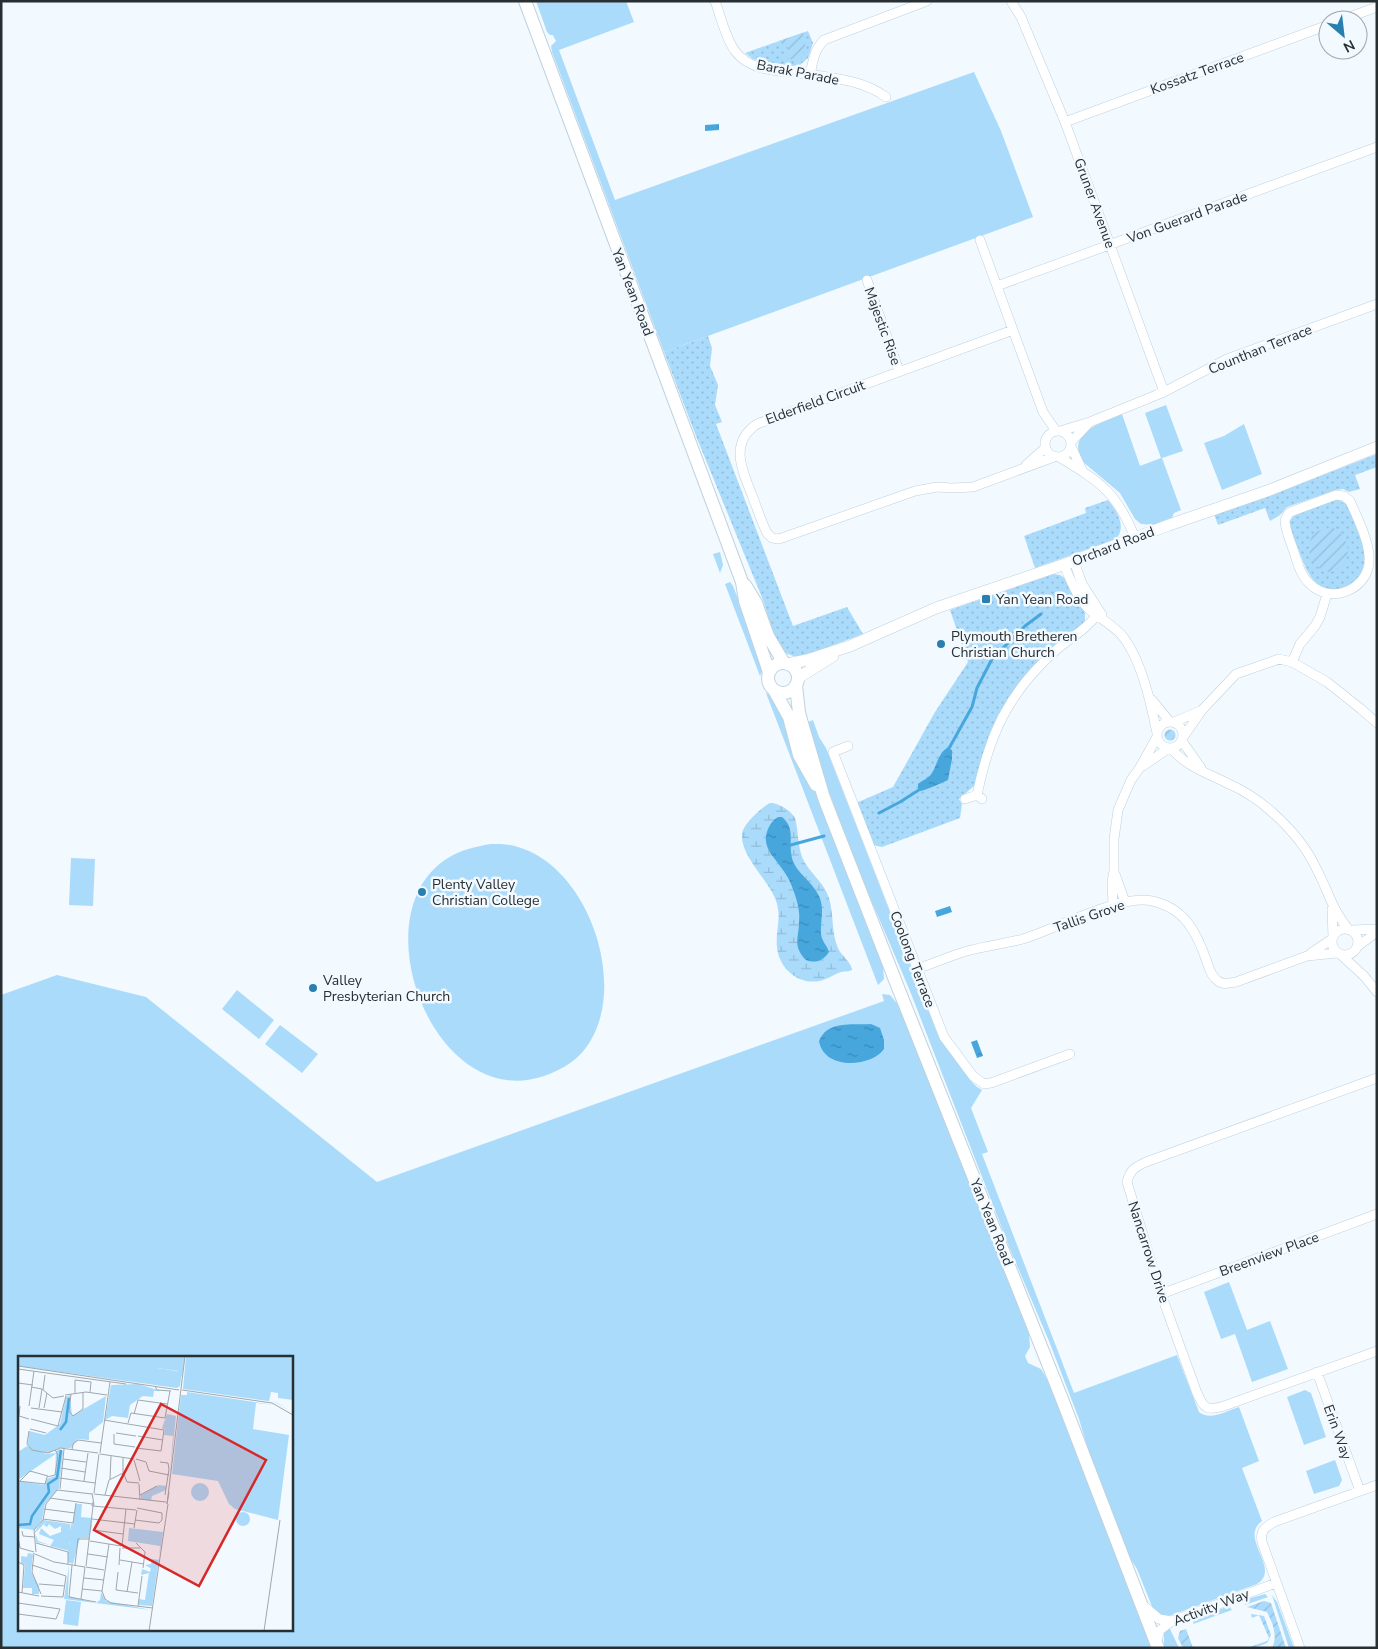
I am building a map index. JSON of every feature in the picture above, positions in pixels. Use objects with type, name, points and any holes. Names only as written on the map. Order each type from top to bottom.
[{"type":"main road","name":"Yan Yean Road","points":[[525,1],[742,582],[745,600],[769,672]]},
{"type":"main road","name":"Yan Yean Road","points":[[742,582],[756,603],[768,636],[785,663]]},
{"type":"main road","points":[[785,663],[796,671],[797,682],[786,693],[778,692],[769,684],[769,672],[775,665],[785,663]]},
{"type":"main road","name":"Yan Yean Road","points":[[797,682],[799,713],[824,798],[1062,1399],[1157,1646]]},
{"type":"main road","name":"Yan Yean Road","points":[[774,690],[788,717],[799,755],[824,798]]},
{"type":"street","name":"Barak Parade","points":[[715,1],[734,49],[744,60],[759,67],[862,84],[886,97]]},
{"type":"street","points":[[810,75],[815,53],[818,46],[824,40],[927,1]]},
{"type":"street","name":"Gruner Avenue","points":[[1011,1],[1022,17],[1065,122],[1164,392]]},
{"type":"street","name":"Gruner Avenue","points":[[1020,1],[1022,17]]},
{"type":"street","name":"Kossatz Terrace","points":[[1065,122],[1318,29]]},
{"type":"street","name":"Von Guerard Parade","points":[[998,286],[1377,147]]},
{"type":"street","points":[[980,240],[1043,412],[1047,452],[1084,473],[1110,493],[1126,516],[1135,538]]},
{"type":"street","name":"Majestic Rise","points":[[867,280],[899,371]]},
{"type":"street","name":"Counthan Terrace","points":[[1058,431],[1090,422],[1164,392],[1227,359],[1377,304]]},
{"type":"street","name":"Elderfield Circuit","points":[[1013,330],[765,420],[747,432],[741,445],[741,464],[764,528],[769,536],[776,539],[784,538],[915,491],[937,487],[972,486],[1056,457]]},
{"type":"street","points":[[1043,412],[1058,431],[1067,435],[1084,473]]},
{"type":"street","name":"Counthan Terrace","points":[[1071,444],[1090,422]]},
{"type":"street","points":[[1045,443],[1048,435],[1058,431]]},
{"type":"street","name":"Elderfield Circuit","points":[[1020,470],[1045,443]]},
{"type":"street","points":[[1056,457],[1067,454],[1071,444]]},
{"type":"street","name":"Orchard Road","points":[[785,663],[807,660],[850,646],[936,608],[1069,563],[1268,490],[1377,447]]},
{"type":"street","points":[[1341,494],[1350,501],[1367,548],[1369,565],[1366,574],[1355,587],[1346,592],[1327,594],[1311,585],[1305,579],[1291,544],[1285,520],[1293,510],[1341,494]]},
{"type":"street","points":[[1069,563],[1101,616],[1119,632],[1131,648],[1150,698],[1157,735],[1161,745],[1170,748],[1185,761],[1253,797],[1282,822],[1299,841],[1321,878],[1332,906],[1350,930],[1358,937],[1358,948],[1364,976]]},
{"type":"street","points":[[1292,662],[1300,644],[1320,617],[1327,594]]},
{"type":"street","points":[[965,799],[980,797],[982,769],[991,740],[1012,701],[1055,650],[1101,616]]},
{"type":"street","name":"Orchard Road","points":[[797,682],[850,646]]},
{"type":"street","points":[[1139,769],[1170,748],[1179,746],[1202,710],[1236,674],[1272,660],[1279,659],[1292,662],[1333,687],[1377,723]]},
{"type":"street","points":[[1150,698],[1172,722],[1181,728],[1183,738],[1203,770]]},
{"type":"street","points":[[1113,906],[1114,839],[1118,810],[1131,780],[1139,769],[1161,725],[1202,710]]},
{"type":"street","name":"Coolong Terrace","points":[[848,746],[833,752],[944,1037],[973,1076],[984,1084],[1070,1054]]},
{"type":"street","points":[[1114,871],[1125,902]]},
{"type":"street","name":"Tallis Grove","points":[[917,969],[966,951],[1024,938],[1113,906],[1138,900],[1151,901],[1175,909],[1192,927],[1210,970],[1219,983],[1236,982],[1307,956],[1333,938]]},
{"type":"street","points":[[1332,906],[1332,946],[1364,976],[1377,992]]},
{"type":"street","points":[[1333,938],[1339,931],[1377,931]]},
{"type":"street","points":[[1339,954],[1350,955],[1377,931]]},
{"type":"street","name":"Tallis Grove","points":[[1307,956],[1339,954]]},
{"type":"street","name":"Nancarrow Drive","points":[[1376,1078],[1146,1162],[1129,1173],[1127,1182],[1161,1294],[1202,1405],[1215,1408],[1224,1406],[1377,1351]]},
{"type":"street","name":"Breenview Place","points":[[1161,1294],[1377,1214]]},
{"type":"street","name":"Erin Way","points":[[1317,1372],[1360,1491]]},
{"type":"street","points":[[1300,1648],[1262,1542],[1262,1532],[1264,1528],[1274,1522],[1377,1485]]},
{"type":"street","name":"Activity Way","points":[[1157,1646],[1160,1630],[1172,1620],[1276,1583]]},
{"type":"street","points":[[1141,1604],[1159,1619],[1172,1620]]},
{"type":"green space","points":[[536,1],[626,1],[634,22],[559,50],[615,200],[974,72],[1001,131],[1033,217],[664,352],[552,52],[551,46],[556,41],[553,35],[547,32]]},
{"type":"green space","points":[[808,31],[813,43],[808,58],[800,65],[793,66],[760,61],[753,59],[745,53]]},
{"type":"green space","points":[[802,33],[806,42],[801,61],[785,58],[789,50],[779,41]]},
{"type":"green space","points":[[708,336],[712,348],[710,366],[718,385],[715,405],[722,422],[716,424],[793,626],[847,607],[863,634],[807,655],[796,657],[785,653],[777,646],[763,600],[664,352]]},
{"type":"green space","points":[[1166,405],[1183,451],[1162,458],[1181,510],[1174,513],[1172,518],[1154,525],[1141,524],[1135,519],[1120,493],[1083,462],[1079,452],[1079,444],[1088,430],[1122,414],[1140,466],[1161,458],[1145,413]]},
{"type":"green space","points":[[1244,424],[1262,474],[1222,490],[1204,443],[1224,436]]},
{"type":"green space","points":[[1377,454],[1377,467],[1355,475],[1360,489],[1349,492],[1343,489],[1336,490],[1287,507],[1280,515],[1270,521],[1265,508],[1218,525],[1214,514],[1282,491]]},
{"type":"green space","points":[[1337,499],[1346,504],[1350,510],[1362,543],[1365,562],[1361,573],[1353,582],[1337,589],[1328,589],[1315,582],[1306,568],[1295,542],[1290,521],[1295,514]]},
{"type":"green space","points":[[1108,500],[1120,519],[1121,529],[1116,539],[1035,568],[1024,536],[1086,513],[1085,508]]},
{"type":"green space","points":[[1332,527],[1344,538],[1348,552],[1342,565],[1328,572],[1322,570],[1313,561],[1310,556],[1309,544],[1315,532]]},
{"type":"green space","points":[[720,552],[723,565],[720,573],[713,554]]},
{"type":"green space","points":[[1053,574],[1060,575],[1066,579],[1085,613],[1085,621],[1041,658],[1015,688],[998,715],[989,735],[974,786],[959,799],[962,804],[960,818],[882,847],[873,845],[856,803],[893,787],[935,712],[968,662],[950,610]]},
{"type":"green space","points":[[730,582],[761,658],[763,669],[760,676],[725,584]]},
{"type":"green space","points":[[766,693],[774,697],[820,803],[883,966],[884,979],[878,985]]},
{"type":"green space","points":[[813,720],[819,737],[826,748],[936,1030],[971,1081],[982,1090],[971,1108],[988,1152],[982,1154],[1074,1393],[1177,1355],[1199,1412],[1208,1416],[1224,1413],[1239,1407],[1259,1461],[1242,1468],[1262,1521],[1256,1528],[1255,1536],[1265,1570],[1263,1578],[1257,1584],[1169,1616],[1161,1616],[1153,1609],[1137,1569],[1128,1555],[1093,1466],[1079,1419],[1049,1341],[1010,1249],[910,991],[857,867],[806,723]]},
{"type":"green space","points":[[1170,729],[1176,735],[1170,741],[1164,735]]},
{"type":"green space","points":[[770,803],[784,808],[795,818],[802,858],[827,893],[831,904],[836,942],[839,951],[850,964],[852,970],[815,982],[799,979],[792,975],[782,963],[777,947],[779,918],[775,898],[749,858],[745,850],[742,834],[749,821],[757,812]]},
{"type":"green space","points":[[491,844],[510,845],[521,848],[545,860],[565,879],[582,903],[594,930],[602,959],[604,988],[601,1015],[591,1040],[582,1053],[571,1063],[544,1076],[505,1080],[470,1066],[442,1038],[421,1002],[410,961],[410,921],[422,885],[453,855]]},
{"type":"green space","points":[[71,858],[95,859],[93,906],[69,905]]},
{"type":"green space","points":[[57,975],[146,997],[377,1182],[884,1001],[882,994],[890,995],[900,1007],[1029,1333],[1030,1347],[1025,1356],[1028,1363],[1041,1369],[1048,1381],[1152,1648],[1,1648],[1,995]]},
{"type":"green space","points":[[237,990],[274,1020],[259,1039],[222,1009]]},
{"type":"green space","points":[[280,1025],[318,1054],[302,1073],[265,1044]]},
{"type":"green space","points":[[1229,1282],[1247,1330],[1270,1321],[1288,1369],[1252,1382],[1235,1334],[1221,1339],[1204,1292]]},
{"type":"green space","points":[[1305,1390],[1311,1393],[1326,1437],[1304,1445],[1287,1397]]},
{"type":"green space","points":[[1335,1460],[1342,1480],[1339,1486],[1314,1494],[1306,1471]]},
{"type":"green space","points":[[1265,1594],[1268,1597],[1245,1605],[1244,1600]]},
{"type":"green space","points":[[1272,1595],[1277,1602],[1294,1648],[1289,1648]]},
{"type":"green space","points":[[1264,1601],[1271,1603],[1286,1648],[1272,1648],[1275,1634],[1267,1612],[1247,1607]]},
{"type":"green space","points":[[1229,1606],[1232,1610],[1193,1624],[1194,1619]]},
{"type":"green space","points":[[1259,1615],[1264,1616],[1271,1635],[1267,1643],[1254,1648],[1247,1648],[1267,1641],[1269,1638]]},
{"type":"green space","points":[[1168,1628],[1179,1648],[1164,1648],[1164,1633]]},
{"type":"green space","points":[[1186,1629],[1193,1648],[1183,1648],[1178,1638],[1180,1631]]},
{"type":"water","points":[[719,124],[719,130],[705,131],[705,125]]},
{"type":"water","points":[[947,748],[952,750],[948,780],[920,791],[918,784],[931,775],[940,756]]},
{"type":"water","points":[[778,817],[782,817],[789,826],[794,863],[816,891],[821,901],[821,934],[829,952],[819,961],[806,960],[799,950],[797,942],[799,915],[793,888],[767,847],[766,836],[768,829]]},
{"type":"water","points":[[950,906],[952,912],[937,917],[935,911]]},
{"type":"water","points":[[871,1024],[880,1028],[884,1040],[884,1049],[878,1055],[869,1060],[849,1063],[830,1057],[823,1051],[819,1041],[828,1030],[841,1025]]},
{"type":"water","points":[[977,1040],[983,1056],[977,1058],[971,1042]]},
{"type":"waterway","points":[[947,752],[972,707],[977,688],[992,659],[1025,626],[1041,614]]},
{"type":"waterway","points":[[879,813],[922,788]]},
{"type":"waterway","points":[[787,846],[824,836]]},
{"type":"place","name":"Yan Yean Road","points":[[986,599]]},
{"type":"place","name":"Plymouth Bretheren Christian Church","points":[[941,644]]},
{"type":"place","name":"Plenty Valley Christian College","points":[[422,892]]},
{"type":"place","name":"Valley Presbyterian Church","points":[[313,988]]}]
